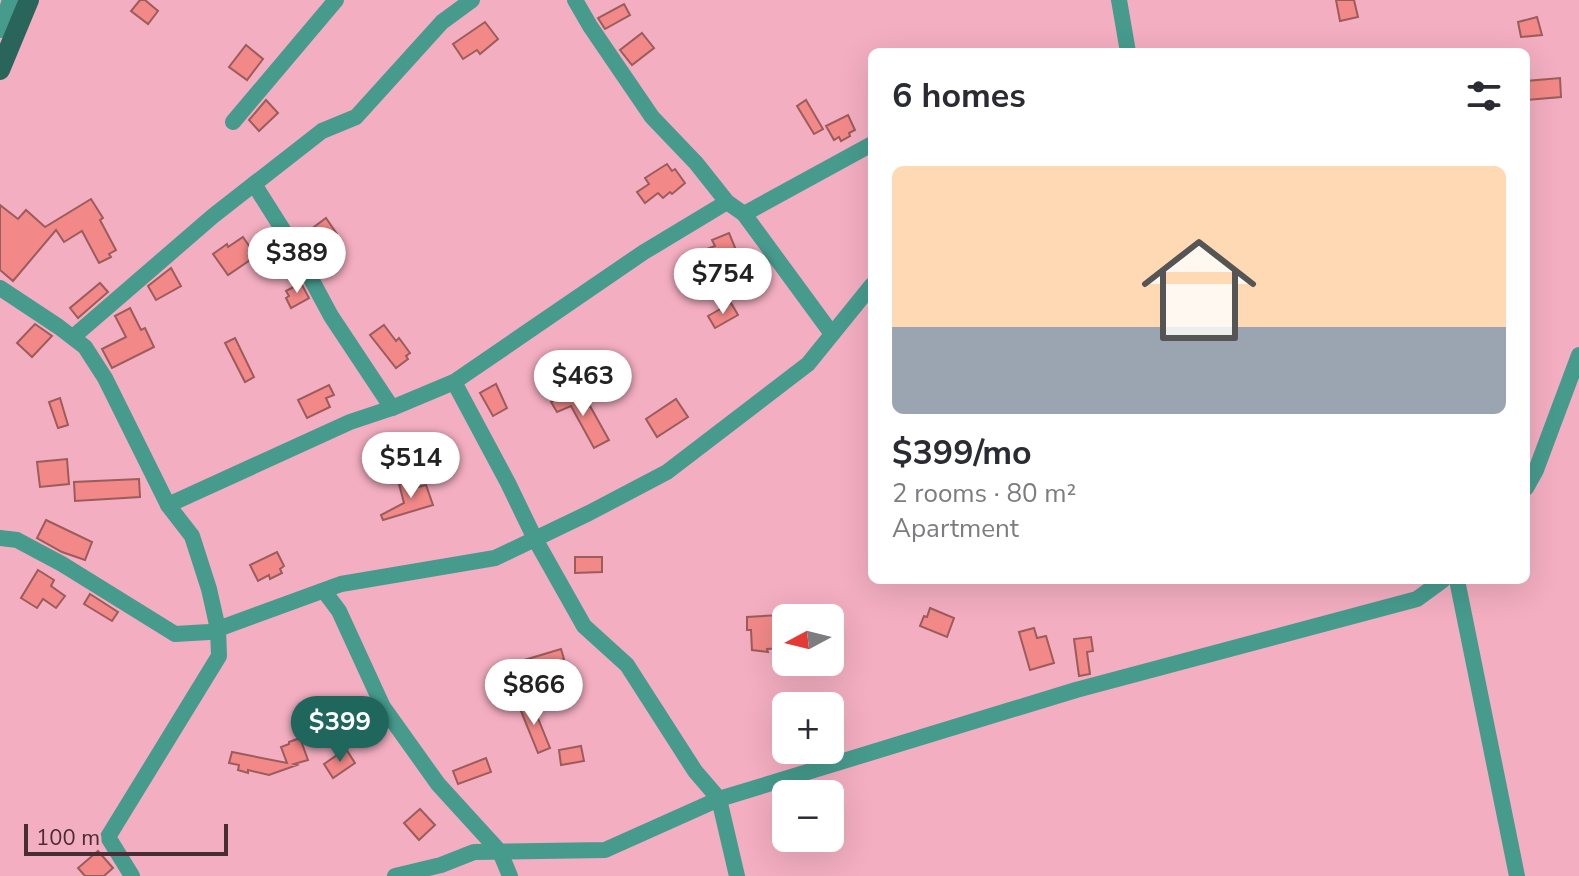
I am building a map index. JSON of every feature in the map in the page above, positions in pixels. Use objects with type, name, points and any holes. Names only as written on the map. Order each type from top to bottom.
[{"type":"main road","points":[[0,70],[4,35],[29,0]]},
{"type":"street","points":[[4,35],[10,0]]},
{"type":"street","points":[[233,122],[336,0]]},
{"type":"street","points":[[73,337],[213,216],[322,131],[356,117],[442,22],[472,0]]},
{"type":"street","points":[[575,0],[652,117],[696,163],[727,202],[744,214],[832,334]]},
{"type":"street","points":[[1119,0],[1127,48]]},
{"type":"street","points":[[744,214],[868,146]]},
{"type":"street","points":[[254,184],[295,249],[331,316],[392,408]]},
{"type":"street","points":[[168,505],[350,422],[454,382],[644,252],[727,202]]},
{"type":"street","points":[[0,288],[85,347],[105,378],[168,505],[192,536],[218,629],[219,656],[108,837],[132,876]]},
{"type":"street","points":[[0,538],[17,540],[62,564],[175,634],[209,632],[341,584],[495,558],[667,472],[808,364],[868,290]]},
{"type":"street","points":[[1530,481],[1579,355]]},
{"type":"street","points":[[454,382],[584,626],[627,665],[695,771],[719,799],[737,876]]},
{"type":"street","points":[[395,876],[441,865],[474,852],[605,850],[719,799],[1076,690],[1417,599],[1438,584]]},
{"type":"street","points":[[1458,584],[1517,876]]},
{"type":"street","points":[[324,591],[339,611],[383,707],[438,784],[500,852],[510,876]]},
{"type":"building","points":[[140,0],[145,0],[158,11],[148,24],[131,11]]},
{"type":"building","points":[[1336,0],[1354,0],[1358,17],[1340,21]]},
{"type":"building","points":[[624,4],[630,15],[605,29],[598,18]]},
{"type":"building","points":[[1537,17],[1542,35],[1521,37],[1518,22]]},
{"type":"building","points":[[485,22],[498,39],[480,54],[477,50],[463,59],[453,44]]},
{"type":"building","points":[[642,33],[654,48],[632,65],[620,50]]},
{"type":"building","points":[[246,45],[263,59],[247,80],[229,67]]},
{"type":"building","points":[[1560,78],[1561,97],[1530,100],[1530,81]]},
{"type":"building","points":[[266,100],[278,113],[259,131],[249,120]]},
{"type":"building","points":[[806,100],[823,129],[814,134],[797,106]]},
{"type":"building","points":[[848,115],[855,130],[841,141],[839,137],[834,140],[826,126]]},
{"type":"building","points":[[667,164],[685,183],[672,194],[670,192],[663,198],[658,193],[645,203],[637,192],[649,184],[645,178]]},
{"type":"building","points":[[91,199],[103,218],[100,220],[116,250],[109,254],[111,257],[99,263],[82,231],[64,242],[56,230],[13,281],[0,270],[0,205],[18,219],[26,210],[45,227]]},
{"type":"building","points":[[326,218],[337,234],[317,249],[306,233]]},
{"type":"building","points":[[729,233],[736,250],[701,265],[696,253],[715,246],[712,240]]},
{"type":"building","points":[[243,237],[256,256],[228,275],[213,254]]},
{"type":"building","points":[[171,268],[181,286],[156,300],[148,286]]},
{"type":"building","points":[[100,283],[108,292],[78,318],[70,308]]},
{"type":"building","points":[[301,283],[309,298],[291,308],[286,291]]},
{"type":"building","points":[[731,303],[738,315],[715,328],[708,316]]},
{"type":"building","points":[[130,308],[154,347],[112,368],[102,349],[126,337],[115,316]]},
{"type":"building","points":[[35,324],[52,336],[32,357],[17,343]]},
{"type":"building","points":[[384,325],[410,353],[406,356],[408,359],[396,368],[370,335]]},
{"type":"building","points":[[235,338],[254,377],[245,382],[225,343]]},
{"type":"building","points":[[496,384],[507,408],[493,416],[480,393]]},
{"type":"building","points":[[329,385],[334,395],[326,398],[330,407],[307,418],[298,400]]},
{"type":"building","points":[[575,390],[585,409],[590,406],[609,440],[594,448],[571,406],[557,412],[551,402]]},
{"type":"building","points":[[60,398],[68,425],[58,428],[49,402]]},
{"type":"building","points":[[676,399],[688,417],[657,437],[646,419]]},
{"type":"building","points":[[67,459],[69,484],[40,487],[37,462]]},
{"type":"building","points":[[139,479],[140,497],[75,501],[74,482]]},
{"type":"building","points":[[416,479],[418,487],[426,485],[433,505],[383,520],[381,515],[404,503],[399,484]]},
{"type":"building","points":[[46,520],[92,542],[85,560],[37,538]]},
{"type":"building","points":[[277,552],[284,566],[280,569],[282,573],[258,581],[250,565]]},
{"type":"building","points":[[575,557],[602,557],[602,572],[575,573]]},
{"type":"building","points":[[38,570],[54,580],[51,586],[65,596],[56,608],[43,599],[37,608],[21,598]]},
{"type":"building","points":[[90,594],[118,612],[112,621],[84,604]]},
{"type":"building","points":[[930,608],[954,618],[947,637],[920,626]]},
{"type":"building","points":[[772,615],[772,649],[767,649],[768,652],[752,650],[747,617]]},
{"type":"building","points":[[1034,628],[1037,638],[1046,636],[1054,663],[1030,670],[1019,632]]},
{"type":"building","points":[[1091,637],[1093,651],[1087,652],[1090,674],[1079,676],[1074,639]]},
{"type":"building","points":[[561,649],[564,659],[524,671],[521,661]]},
{"type":"building","points":[[531,701],[550,748],[538,753],[519,706]]},
{"type":"building","points":[[300,738],[308,760],[269,775],[238,770],[239,765],[229,763],[232,752],[287,763],[281,747]]},
{"type":"building","points":[[581,746],[584,761],[561,765],[559,750]]},
{"type":"building","points":[[346,749],[355,763],[333,778],[324,764]]},
{"type":"building","points":[[486,758],[491,772],[458,784],[453,771]]},
{"type":"building","points":[[420,809],[435,825],[419,840],[404,823]]},
{"type":"building","points":[[98,851],[113,868],[104,876],[85,876],[78,868]]}]
